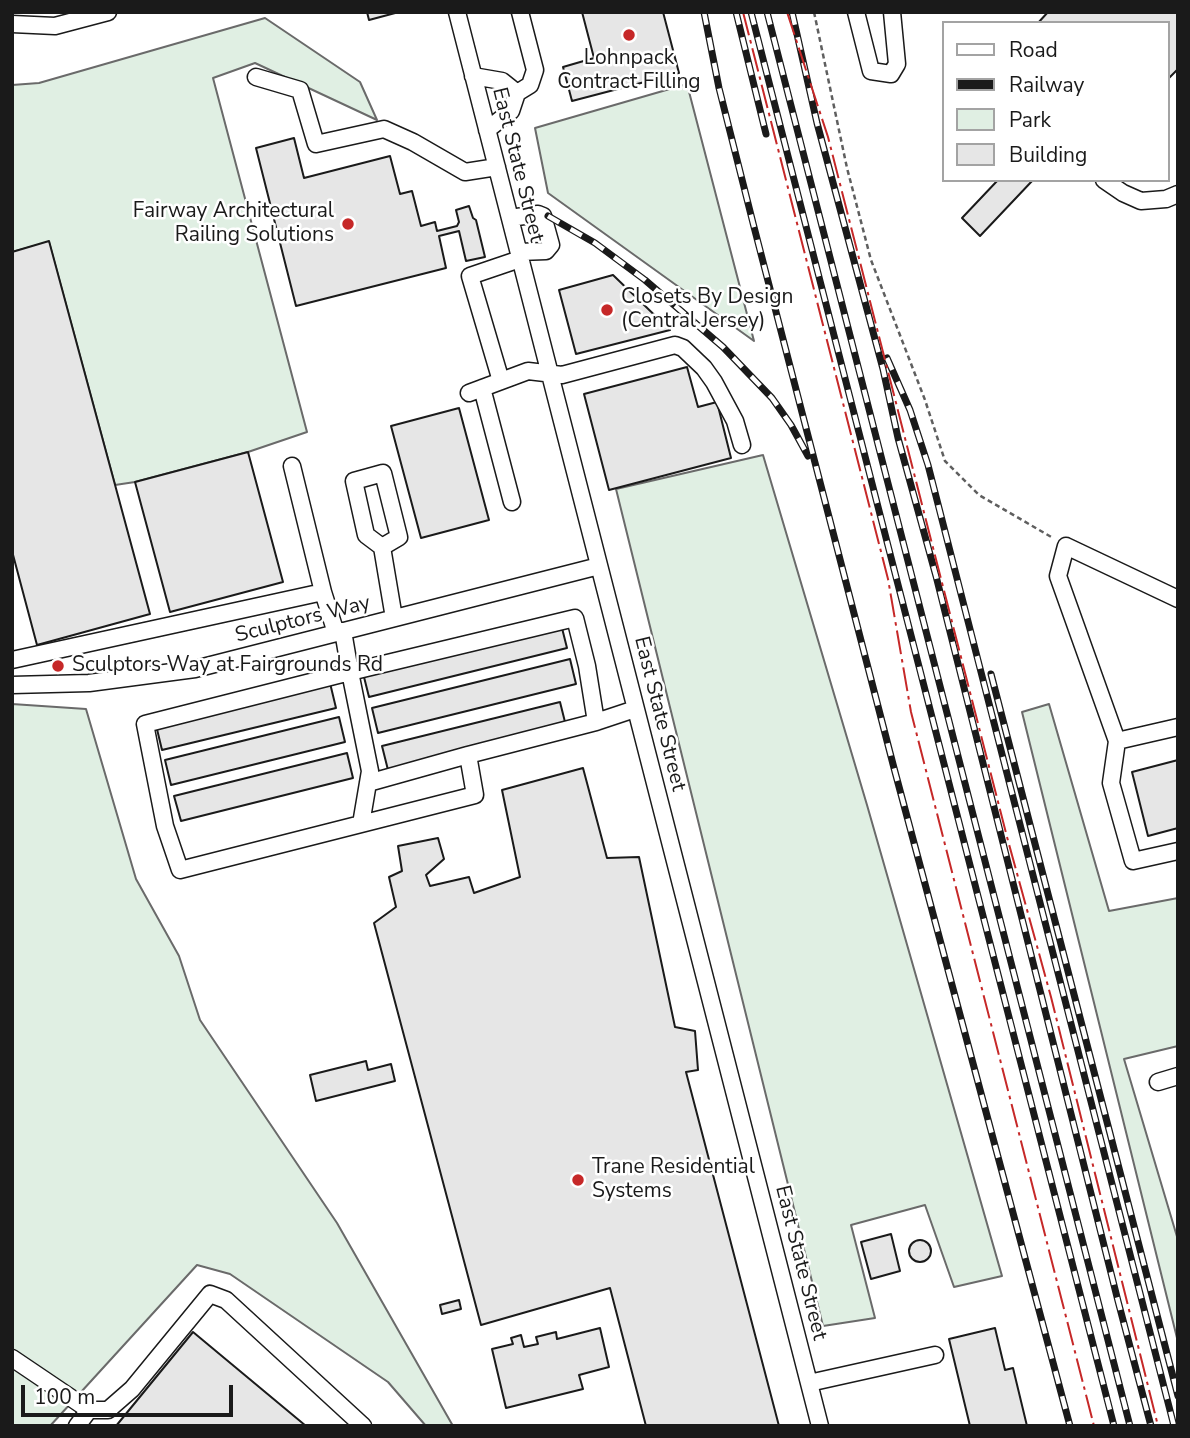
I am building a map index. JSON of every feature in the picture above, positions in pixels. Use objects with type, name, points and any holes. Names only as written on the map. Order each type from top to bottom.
[{"type":"street","points":[[12,24],[55,26],[108,12]]},
{"type":"street","name":"East State Street","points":[[457,12],[820,1426]]},
{"type":"street","points":[[487,130],[511,111],[517,93],[530,85],[535,70],[520,12]]},
{"type":"street","points":[[856,12],[871,71],[891,74],[897,64],[892,12]]},
{"type":"street","points":[[473,76],[502,81],[517,93]]},
{"type":"street","points":[[256,77],[300,90],[316,144],[384,130],[414,142],[466,172],[497,167]]},
{"type":"street","points":[[1107,182],[1141,201],[1166,199],[1178,194]]},
{"type":"street","points":[[501,381],[470,276],[519,256],[546,251],[551,244],[543,216],[538,214],[510,218]]},
{"type":"street","points":[[512,502],[475,390],[528,371],[562,375],[673,345],[680,347],[704,368],[714,382],[735,421],[743,444]]},
{"type":"street","points":[[292,466],[323,592],[340,632],[351,672],[370,771],[361,824]]},
{"type":"street","points":[[1178,599],[1066,546],[1058,576],[1117,741],[1111,783],[1133,861],[1178,851]]},
{"type":"street","points":[[382,547],[394,618]]},
{"type":"street","name":"Sculptors Way","points":[[12,685],[89,683],[195,669],[599,566]]},
{"type":"street","points":[[12,660],[323,592]]},
{"type":"street","points":[[468,755],[475,795],[180,870],[165,826],[145,724],[575,618],[587,666],[596,722]]},
{"type":"street","points":[[12,673],[29,685]]},
{"type":"street","points":[[368,783],[596,722],[635,709]]},
{"type":"street","points":[[1117,741],[1178,727]]},
{"type":"street","points":[[1158,1082],[1178,1076]]},
{"type":"street","points":[[12,1358],[89,1410],[108,1410],[132,1389],[210,1294],[226,1300],[363,1426]]},
{"type":"street","points":[[809,1384],[935,1355]]},
{"type":"street","points":[[77,1426],[89,1410]]},
{"type":"path","points":[[814,12],[847,168],[871,260],[925,400],[945,461],[979,495],[1066,546]]},
{"type":"green space","points":[[265,18],[360,82],[377,120],[255,63],[213,78],[307,432],[248,452],[115,485],[49,242],[12,252],[12,85],[39,83]]},
{"type":"green space","points":[[687,84],[754,341],[548,193],[535,128]]},
{"type":"green space","points":[[763,455],[1002,1276],[954,1287],[925,1205],[851,1225],[875,1318],[823,1326],[616,489]]},
{"type":"green space","points":[[12,704],[86,709],[136,879],[179,956],[200,1020],[337,1223],[453,1426],[426,1426],[388,1382],[230,1274],[197,1265],[50,1426],[12,1426]]},
{"type":"green space","points":[[1049,704],[1109,911],[1178,898],[1178,1046],[1124,1059],[1178,1240],[1178,1342],[1022,712]]},
{"type":"building","points":[[367,12],[399,12],[369,20]]},
{"type":"building","name":"Lohnpack Contract Filling","points":[[582,12],[663,12],[679,73],[572,101],[563,67],[594,58]]},
{"type":"building","points":[[1048,12],[1178,12],[1178,69],[1169,78],[1169,21],[1040,21]]},
{"type":"building","name":"Fairway Architectural Railing Solutions","points":[[294,138],[304,178],[390,156],[400,194],[412,191],[421,226],[435,222],[437,231],[457,226],[459,222],[456,210],[469,206],[476,220],[485,257],[466,261],[459,231],[439,236],[446,268],[296,306],[256,148]]},
{"type":"building","points":[[996,182],[1031,182],[980,236],[962,218]]},
{"type":"building","points":[[49,241],[150,614],[37,645],[12,551],[12,252]]},
{"type":"building","name":"Closets By Design (Central Jersey)","points":[[613,275],[670,330],[576,354],[559,290]]},
{"type":"building","points":[[687,367],[698,407],[717,402],[731,458],[609,490],[584,394]]},
{"type":"building","points":[[459,408],[489,520],[421,538],[391,426]]},
{"type":"building","points":[[248,452],[283,582],[170,612],[135,482]]},
{"type":"building","points":[[561,624],[567,648],[369,697],[363,673]]},
{"type":"building","points":[[570,659],[576,684],[378,733],[372,708]]},
{"type":"building","points":[[330,683],[336,708],[162,750],[156,725]]},
{"type":"building","points":[[560,702],[566,726],[388,770],[382,746]]},
{"type":"building","points":[[339,717],[345,742],[171,785],[165,760]]},
{"type":"building","points":[[347,753],[353,778],[181,821],[174,796]]},
{"type":"building","points":[[1178,760],[1178,828],[1148,836],[1132,772]]},
{"type":"building","name":"Trane Residential Systems","points":[[583,768],[607,858],[639,857],[675,1027],[695,1031],[698,1070],[686,1072],[779,1426],[646,1426],[610,1288],[481,1325],[374,923],[396,907],[389,877],[402,871],[398,846],[438,838],[444,859],[426,875],[430,886],[469,877],[474,893],[520,877],[502,790]]},
{"type":"building","points":[[366,1061],[368,1070],[391,1064],[395,1081],[316,1101],[310,1075]]},
{"type":"building","points":[[891,1234],[900,1271],[871,1279],[861,1242]]},
{"type":"building","points":[[920,1240],[928,1243],[931,1251],[928,1259],[920,1262],[912,1259],[909,1251],[912,1243]]},
{"type":"building","points":[[459,1300],[461,1309],[442,1314],[440,1305]]},
{"type":"building","points":[[600,1328],[609,1367],[579,1375],[583,1389],[506,1408],[492,1349],[513,1344],[511,1338],[521,1335],[524,1347],[538,1344],[536,1337],[556,1332],[557,1339]]},
{"type":"building","points":[[995,1328],[1005,1370],[1013,1368],[1027,1426],[970,1426],[949,1339]]},
{"type":"building","points":[[193,1332],[306,1426],[116,1426]]},
{"type":"railway","points":[[704,12],[719,88],[894,768],[1070,1426]]},
{"type":"railway","points":[[736,12],[766,134]]},
{"type":"railway","points":[[751,12],[1114,1426]]},
{"type":"railway","points":[[767,12],[1130,1426]]},
{"type":"railway","points":[[792,12],[817,123],[883,369],[898,438],[936,576],[1151,1426]]},
{"type":"railway","points":[[548,216],[595,243],[645,280],[723,347],[772,398],[808,456]]},
{"type":"railway","points":[[887,358],[910,410],[928,465],[1174,1426]]},
{"type":"railway","points":[[991,674],[1178,1396]]},
{"type":"power","points":[[743,12],[888,579],[911,712],[1094,1426]]},
{"type":"power","points":[[787,12],[828,137],[1007,837],[1051,997],[1158,1426]]},
{"type":"place","name":"Lohnpack Contract Filling","points":[[629,35]]},
{"type":"place","name":"Fairway Architectural Railing Solutions","points":[[348,224]]},
{"type":"place","name":"Closets By Design (Central Jersey)","points":[[607,310]]},
{"type":"place","name":"Sculptors Way at Fairgrounds Rd","points":[[58,666]]},
{"type":"place","name":"Trane Residential Systems","points":[[578,1180]]}]
